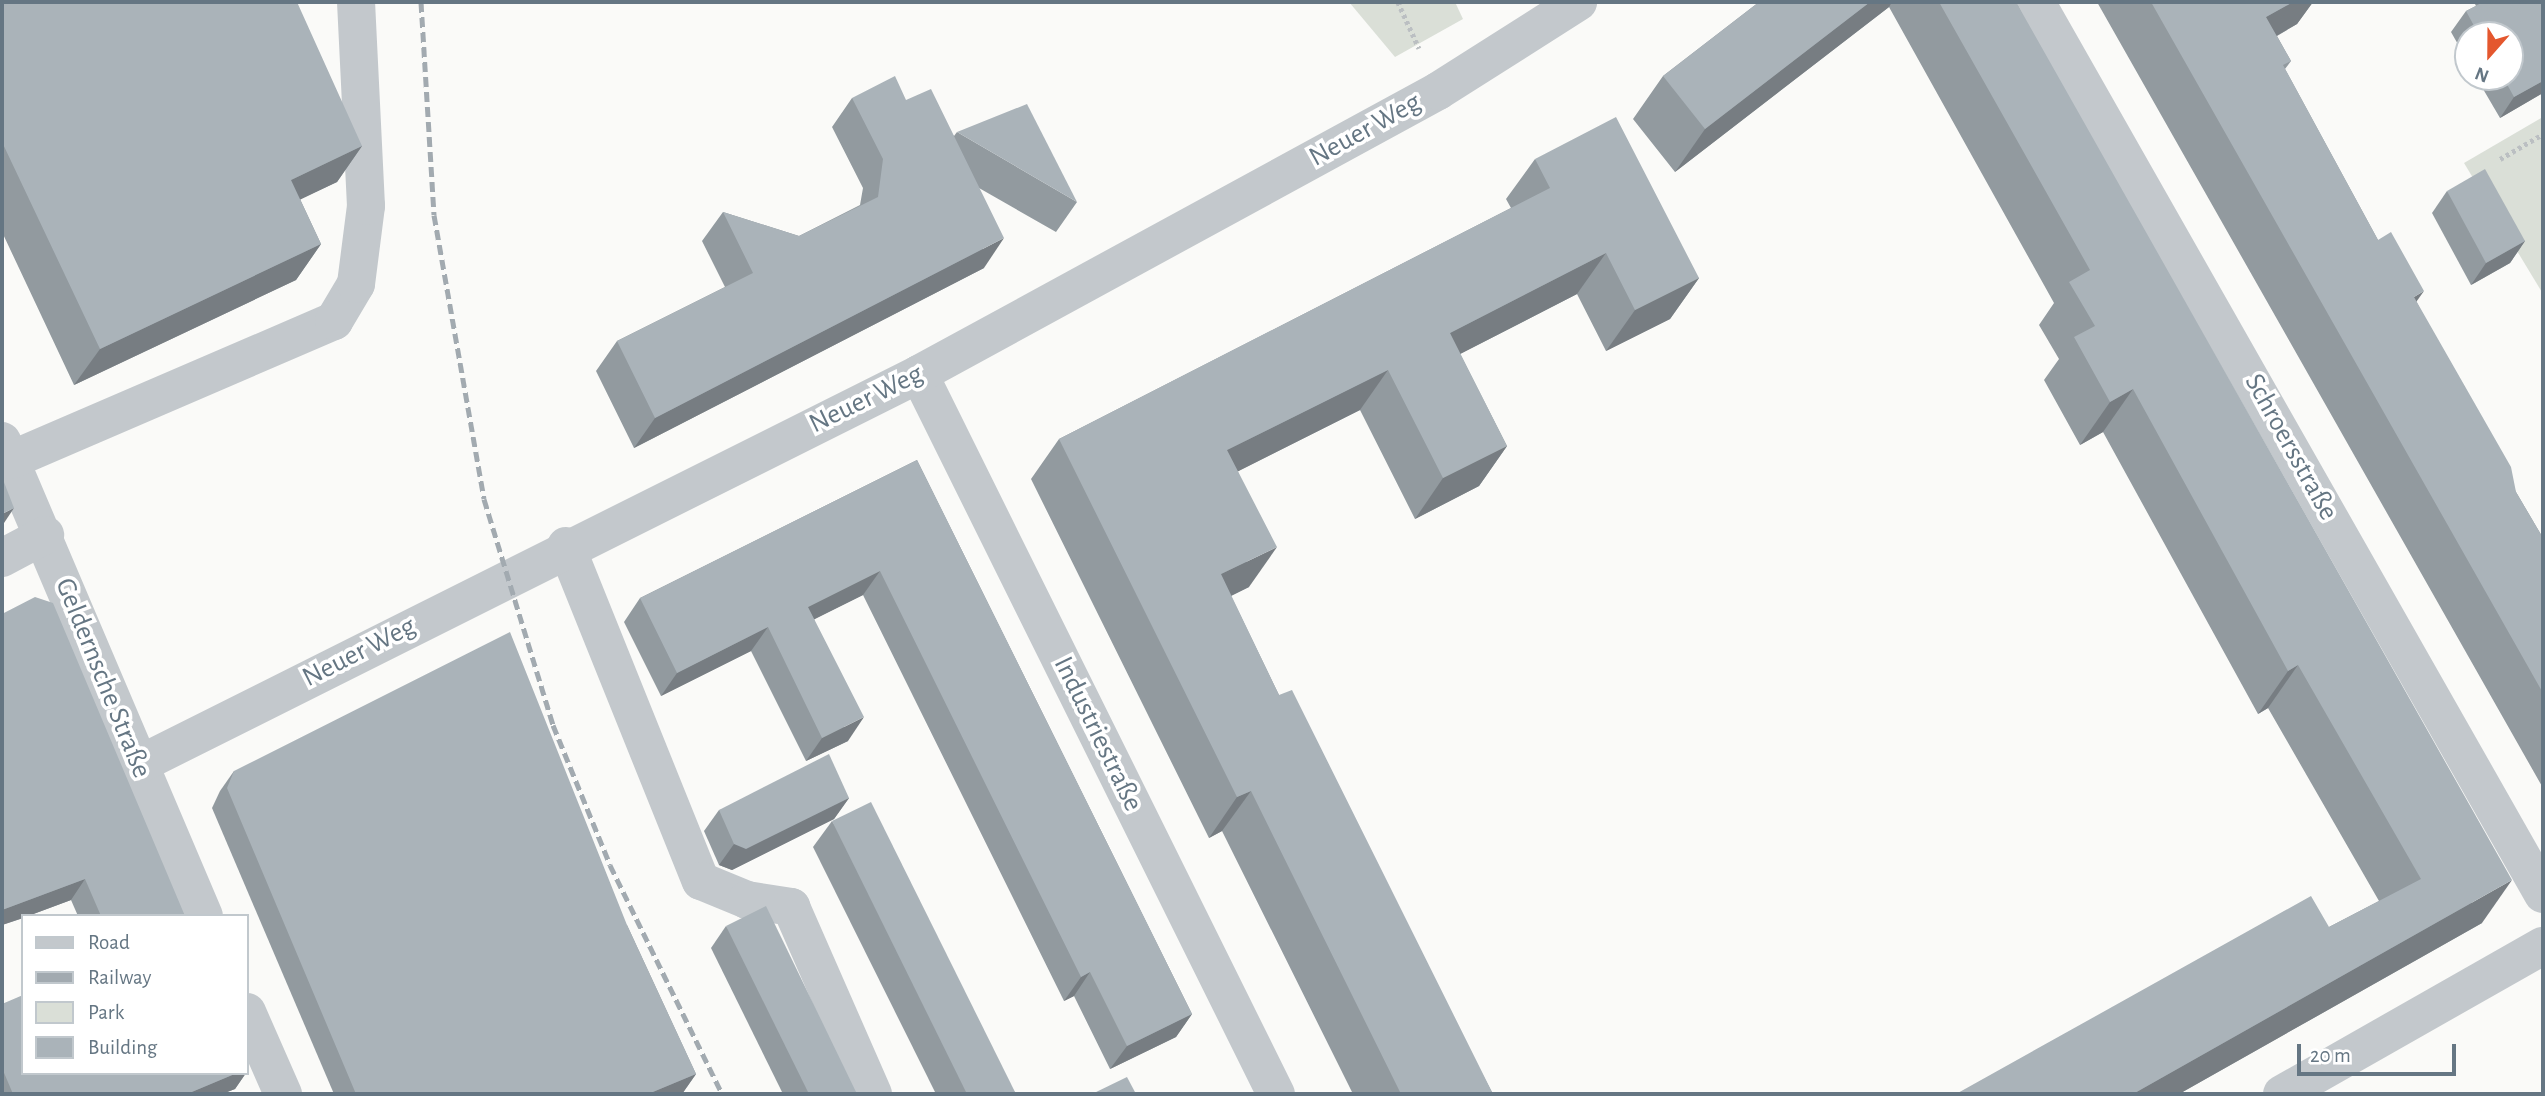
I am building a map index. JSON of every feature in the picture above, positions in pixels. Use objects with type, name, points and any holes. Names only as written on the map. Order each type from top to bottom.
[{"type":"street","points":[[6,450],[334,321],[356,284],[366,206],[356,2]]},
{"type":"street","name":"Neuer Weg","points":[[138,765],[566,546],[919,374],[1438,90],[1578,2]]},
{"type":"street","name":"Schroersstraße","points":[[2035,2],[2543,894]]},
{"type":"street","name":"Industriestraße","points":[[919,374],[1276,1094]]},
{"type":"street","name":"Geldernsche Straße","points":[[6,450],[45,535],[138,765],[203,914]]},
{"type":"street","points":[[2,558],[45,535]]},
{"type":"street","points":[[566,546],[701,881],[747,900],[791,907],[873,1094]]},
{"type":"street","points":[[2282,1094],[2543,946]]},
{"type":"street","points":[[248,1014],[283,1094]]},
{"type":"path","points":[[2500,159],[2543,134]]},
{"type":"green space","points":[[1349,2],[1455,2],[1463,19],[1395,57]]},
{"type":"green space","points":[[2543,117],[2543,294],[2464,163]]},
{"type":"building","points":[[2,2],[297,2],[362,146],[291,180],[321,244],[100,349],[2,142]]},
{"type":"building","points":[[1759,2],[1870,2],[1705,129],[1663,76]]},
{"type":"building","points":[[1939,2],[2016,2],[2512,880],[2133,1094],[1956,1094],[2311,896],[2329,927],[2421,879],[2298,665],[2288,671],[2133,389],[2110,402],[2074,337],[2095,326],[2069,282],[2090,270]]},
{"type":"building","points":[[2151,2],[2293,2],[2266,17],[2291,61],[2283,65],[2378,240],[2391,232],[2424,291],[2414,297],[2511,467],[2516,492],[2543,538],[2543,693]]},
{"type":"building","points":[[2483,2],[2543,2],[2543,81],[2514,97],[2511,91],[2524,91],[2524,21],[2471,21],[2466,11]]},
{"type":"building","points":[[895,76],[906,100],[931,89],[1004,238],[655,418],[617,341],[753,273],[723,212],[799,236],[878,197],[883,159],[852,98]]},
{"type":"building","points":[[1027,104],[1077,202],[957,132]]},
{"type":"building","points":[[1616,117],[1699,278],[1635,310],[1606,253],[1450,333],[1507,446],[1443,478],[1388,370],[1227,450],[1277,547],[1221,574],[1279,695],[1292,690],[1493,1094],[1401,1094],[1251,791],[1237,797],[1059,439],[1550,188],[1535,159]]},
{"type":"building","points":[[2485,169],[2525,241],[2486,263],[2447,191]]},
{"type":"building","points":[[917,460],[1192,1014],[1127,1046],[1090,972],[1081,977],[880,571],[808,607],[864,717],[822,738],[768,627],[677,673],[640,598]]},
{"type":"building","points":[[2,477],[14,508],[2,514]]},
{"type":"building","points":[[35,597],[53,603],[184,914],[100,914],[85,879],[2,910],[2,614]]},
{"type":"building","points":[[510,632],[627,925],[696,1074],[648,1094],[356,1094],[227,788],[234,771]]},
{"type":"building","points":[[829,754],[849,798],[746,849],[734,844],[719,810]]},
{"type":"building","points":[[871,802],[1016,1094],[967,1094],[832,821]]},
{"type":"building","points":[[766,906],[857,1094],[809,1094],[726,926]]},
{"type":"building","points":[[21,996],[21,1075],[232,1075],[187,1094],[13,1094],[2,1068],[2,1004]]},
{"type":"building","points":[[1127,1077],[1136,1094],[1092,1094]]},
{"type":"railway","points":[[421,2],[434,215],[484,499],[553,725],[610,865],[722,1094]]}]
